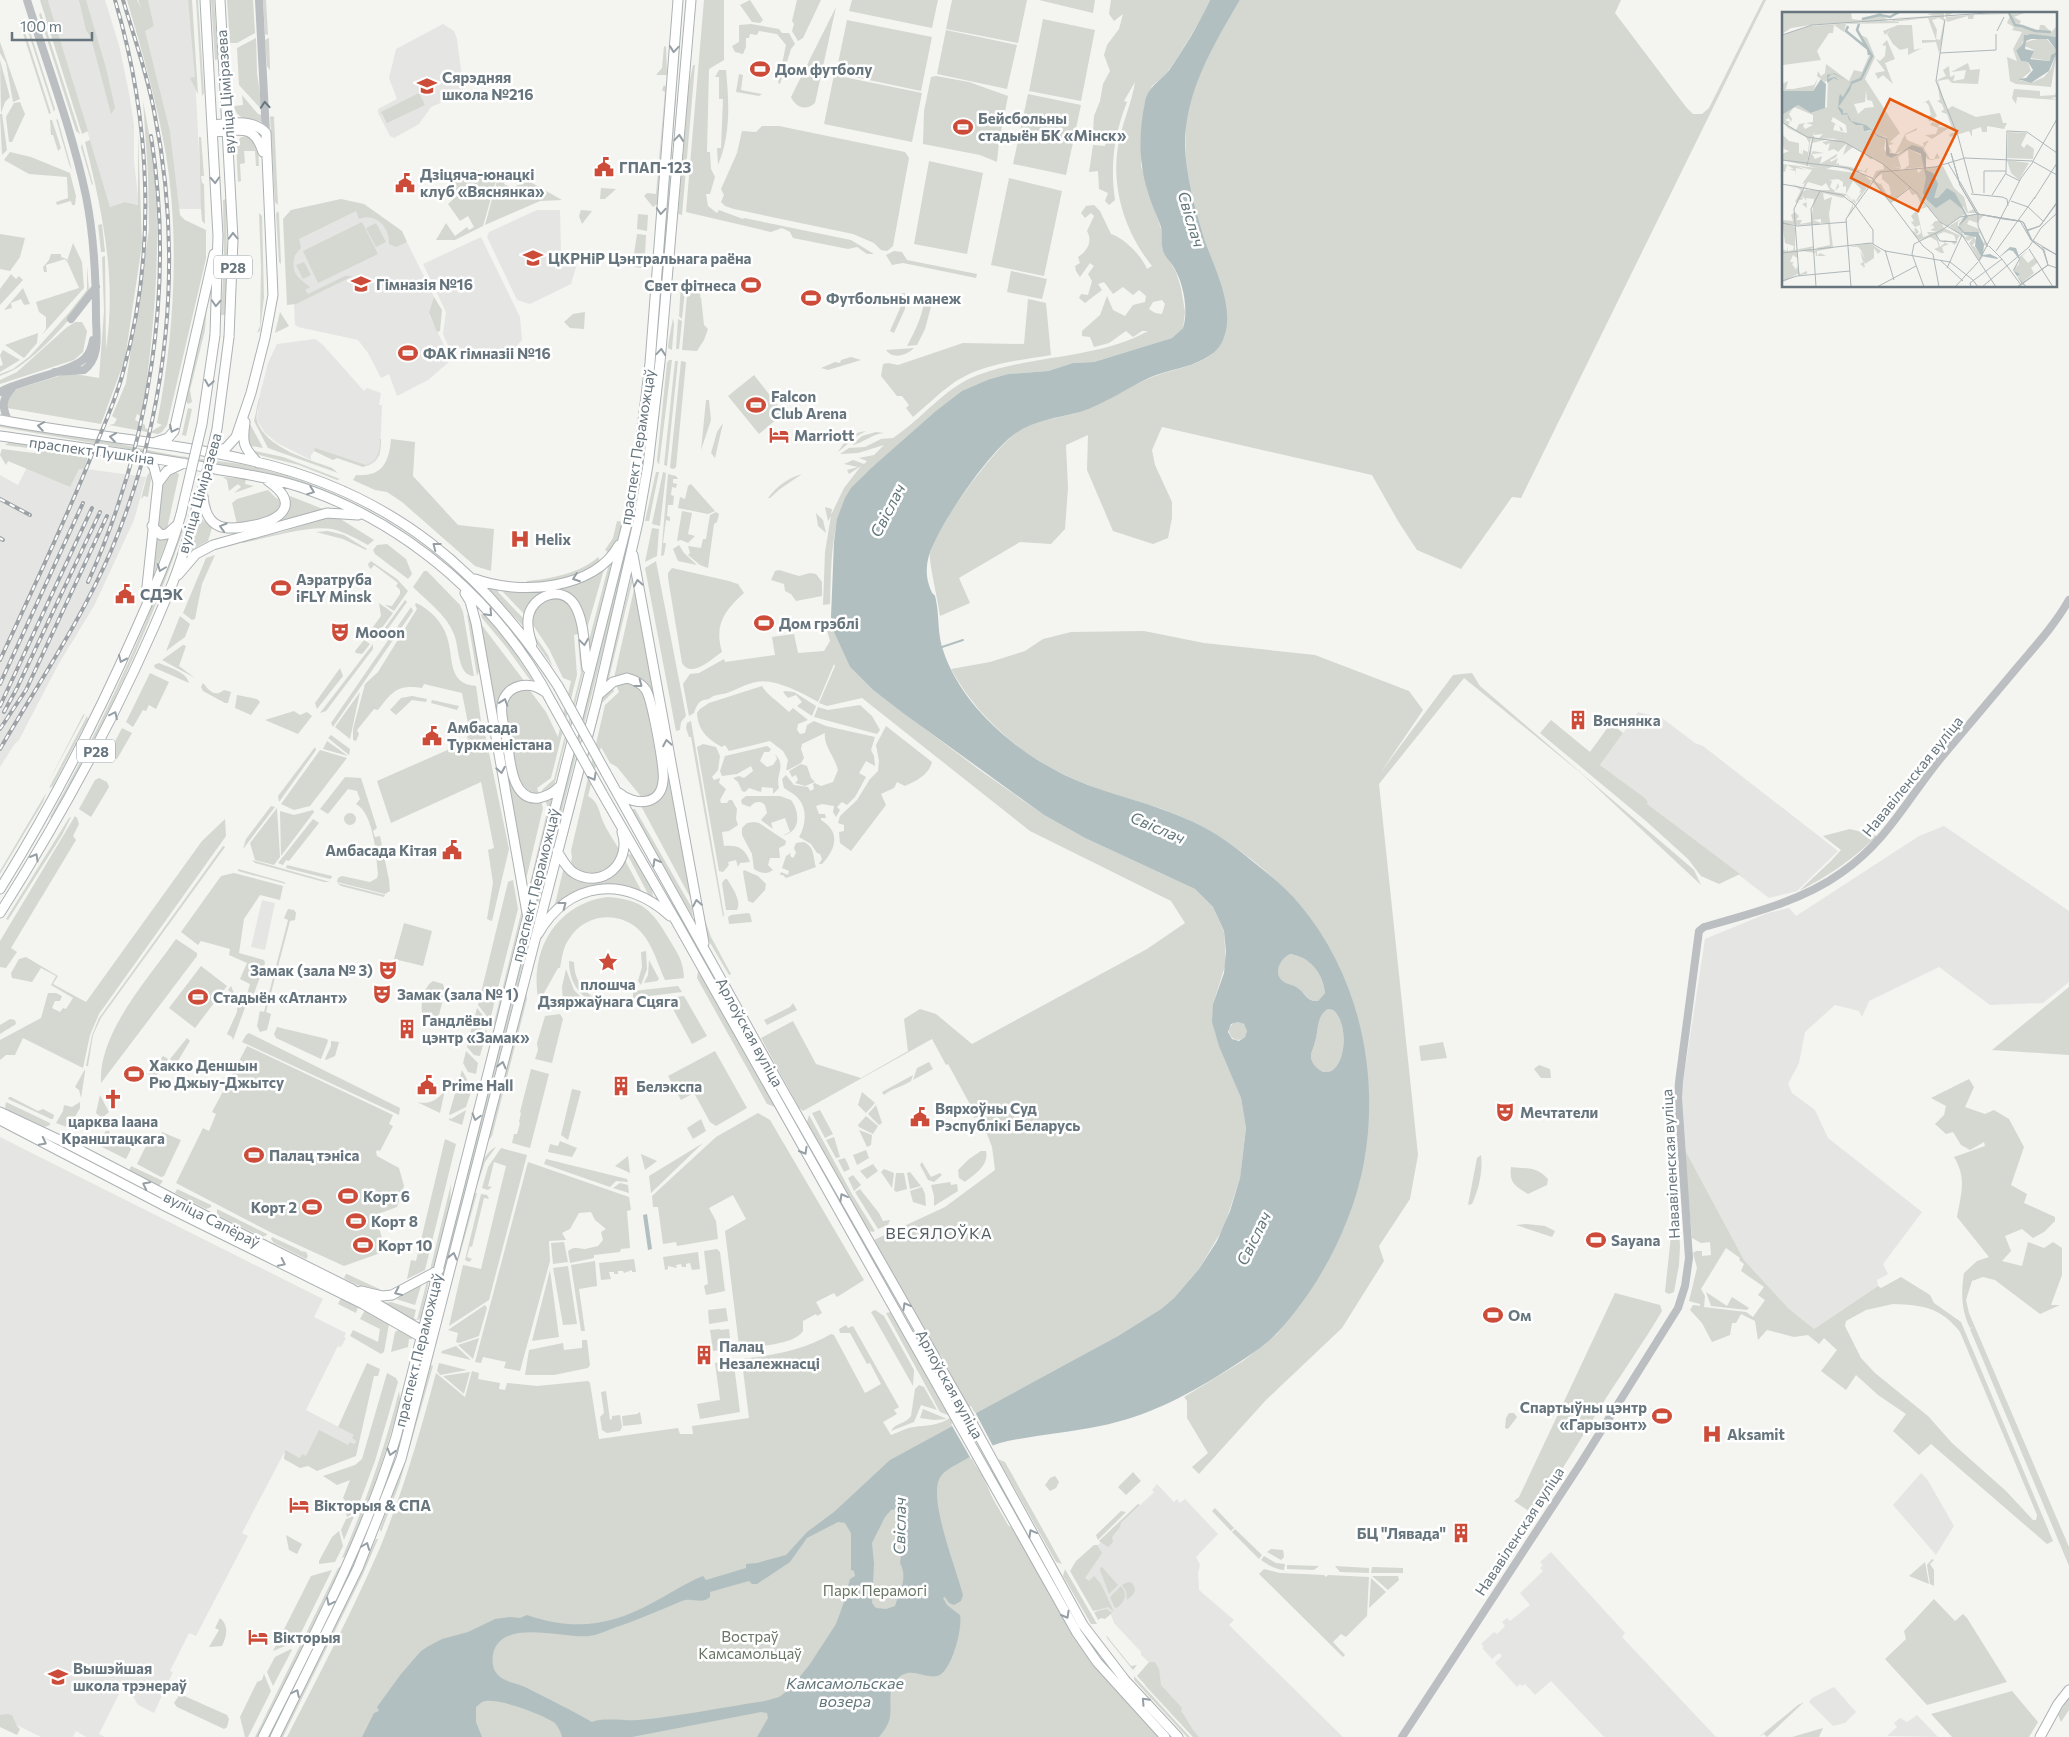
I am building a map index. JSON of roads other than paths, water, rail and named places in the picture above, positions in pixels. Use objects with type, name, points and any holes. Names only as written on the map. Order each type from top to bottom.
[{"type":"main road","name":"вуліца Ціміразева","points":[[2,885],[56,795],[100,706],[142,614],[180,518],[202,424],[215,335],[218,236],[205,0]]},
{"type":"main road","name":"вуліца Ціміразева","points":[[0,914],[88,766],[138,665],[174,579],[202,491],[217,429],[229,337],[233,239],[220,0]]},
{"type":"main road","name":"праспект Пераможцаў","points":[[263,1737],[350,1563],[374,1503],[396,1437],[624,536],[634,488],[650,363],[678,0]]},
{"type":"main road","name":"праспект Пераможцаў","points":[[275,1737],[358,1568],[401,1459],[598,696],[632,552],[648,465],[660,362],[691,0]]},
{"type":"main road","points":[[212,453],[226,448],[236,437],[248,404],[265,338],[273,296],[266,133],[255,125],[213,128]]},
{"type":"main road","points":[[228,127],[245,130],[256,135],[266,161]]},
{"type":"main road","points":[[153,443],[168,438],[174,431],[218,236]]},
{"type":"main road","points":[[248,404],[243,440],[247,451],[258,462]]},
{"type":"main road","name":"праспект Пушкіна","points":[[5,421],[212,453]]},
{"type":"main road","name":"праспект Пушкіна","points":[[0,436],[212,468]]},
{"type":"main road","name":"Арлоўская вуліца","points":[[212,453],[258,462],[318,480],[376,507],[424,536],[473,578],[499,606],[535,652],[558,686],[991,1458],[1060,1586],[1096,1644],[1125,1680],[1178,1737]]},
{"type":"main road","points":[[142,614],[148,581],[152,526],[158,483],[154,467],[147,457]]},
{"type":"main road","points":[[158,483],[167,471],[184,463]]},
{"type":"main road","name":"Арлоўская вуліца","points":[[212,468],[264,478],[305,489],[367,516],[426,554],[454,579],[494,617],[530,663],[1077,1633],[1097,1662],[1165,1737]]},
{"type":"main road","points":[[202,491],[204,508],[207,515],[218,526],[236,529],[268,522],[284,511],[285,500],[280,490],[264,478]]},
{"type":"main road","points":[[174,579],[196,554],[213,545],[327,513],[367,516]]},
{"type":"main road","points":[[152,526],[158,534],[164,535],[180,518]]},
{"type":"main road","points":[[473,578],[494,585],[521,588],[537,588],[560,584],[601,566],[616,550],[624,536]]},
{"type":"main road","points":[[632,552],[706,951]]},
{"type":"main road","points":[[454,579],[470,601],[475,618],[528,917]]},
{"type":"main road","points":[[535,652],[528,626],[531,609],[545,596],[551,594],[563,595],[573,603],[580,617],[588,673]]},
{"type":"main road","points":[[598,696],[613,682],[628,678],[643,686],[649,697],[663,770],[662,787],[655,797],[639,803],[629,800],[616,791]]},
{"type":"main road","points":[[547,694],[539,688],[530,685],[517,686],[505,698],[502,711],[513,777],[522,792],[536,798],[554,793],[559,787]]},
{"type":"main road","points":[[557,851],[568,868],[578,875],[588,878],[606,875],[617,867],[624,851],[623,835],[617,820]]},
{"type":"main road","points":[[11,870],[23,878]]},
{"type":"main road","points":[[2,885],[15,889]]},
{"type":"main road","points":[[533,943],[546,922],[559,908],[580,895],[599,889],[621,889],[639,894],[660,907],[676,921]]},
{"type":"main road","points":[[744,1043],[754,1038]]},
{"type":"main road","name":"вуліца Сапёраў","points":[[0,1112],[68,1144],[352,1289],[421,1334]]},
{"type":"main road","name":"вуліца Сапёраў","points":[[0,1120],[165,1206],[421,1334]]},
{"type":"main road","points":[[859,1246],[867,1239]]},
{"type":"main road","points":[[352,1289],[382,1296],[392,1295],[439,1270]]},
{"type":"main road","points":[[421,1334],[432,1338]]},
{"type":"main road","points":[[1050,1586],[1055,1582],[1060,1586]]},
{"type":"main road","points":[[2040,1737],[2058,1704],[2069,1690]]},
{"type":"street","points":[[0,392],[16,384],[77,363],[87,356],[93,342],[96,318],[93,244],[86,195],[72,143],[27,0]]},
{"type":"street","points":[[258,0],[266,133]]},
{"type":"street","points":[[71,319],[96,287]]},
{"type":"street","points":[[5,421],[3,400],[16,384]]},
{"type":"street","name":"Нававіленская вуліца","points":[[1402,1737],[1585,1457],[1678,1308],[1688,1271],[1689,1258],[1678,1098],[1699,931],[1704,926],[1748,914],[1810,892],[1861,858],[1898,819],[1941,759],[2040,641],[2069,600]]},
{"type":"water","points":[[1210,0],[1240,0],[1202,70],[1195,88],[1186,126],[1185,146],[1189,180],[1203,235],[1223,289],[1226,303],[1226,331],[1221,344],[1214,353],[1198,362],[1151,377],[1089,409],[1039,422],[1016,433],[1006,441],[983,467],[941,529],[930,551],[927,574],[929,585],[936,600],[941,644],[953,673],[966,694],[982,714],[1001,732],[1021,749],[1066,775],[1088,785],[1172,813],[1202,826],[1219,836],[1284,888],[1301,906],[1321,933],[1338,963],[1351,994],[1366,1060],[1369,1094],[1368,1128],[1359,1185],[1352,1208],[1333,1253],[1308,1295],[1278,1332],[1252,1354],[1194,1390],[1149,1412],[1117,1422],[1000,1443],[979,1452],[942,1474],[937,1486],[937,1499],[944,1533],[963,1595],[961,1601],[954,1605],[949,1603],[945,1597],[943,1598],[947,1605],[960,1615],[958,1639],[951,1659],[942,1673],[937,1676],[915,1673],[905,1674],[894,1683],[891,1692],[889,1721],[879,1737],[757,1737],[768,1718],[767,1713],[761,1712],[632,1737],[562,1737],[555,1723],[549,1720],[519,1707],[488,1701],[482,1702],[476,1707],[476,1722],[482,1737],[362,1737],[374,1713],[379,1711],[377,1707],[401,1674],[421,1651],[442,1639],[468,1632],[495,1619],[520,1618],[527,1615],[560,1623],[591,1624],[606,1621],[636,1611],[703,1576],[706,1580],[746,1568],[746,1564],[786,1555],[807,1532],[834,1512],[890,1460],[1118,1336],[1161,1309],[1174,1298],[1199,1269],[1217,1241],[1230,1211],[1240,1178],[1246,1128],[1241,1098],[1219,1046],[1212,1022],[1213,1004],[1224,973],[1226,952],[1224,931],[1213,907],[1195,889],[1085,838],[1044,815],[903,713],[873,690],[850,667],[834,632],[831,617],[834,542],[837,519],[845,498],[851,488],[869,470],[936,411],[962,391],[990,379],[1008,374],[1048,371],[1073,363],[1094,362],[1172,338],[1183,328],[1185,321],[1184,296],[1177,272],[1163,250],[1161,227],[1149,196],[1142,169],[1141,135],[1145,102],[1149,92],[1170,69]],"holes":[[[1290,954],[1297,956],[1314,967],[1322,979],[1325,993],[1318,1001],[1309,999],[1297,988],[1280,979],[1278,975],[1279,967],[1286,956]],[[1328,1009],[1333,1010],[1338,1015],[1344,1039],[1338,1063],[1332,1071],[1327,1072],[1318,1069],[1311,1056],[1321,1015]],[[1238,1022],[1244,1024],[1247,1031],[1245,1037],[1239,1041],[1232,1039],[1228,1032],[1231,1024]],[[896,1509],[902,1513],[905,1533],[900,1563],[903,1574],[902,1584],[895,1606],[886,1609],[876,1608],[872,1603],[874,1564],[872,1543],[885,1517],[891,1510]],[[838,1522],[845,1523],[851,1533],[851,1570],[854,1571],[855,1576],[850,1579],[836,1624],[810,1664],[790,1689],[779,1697],[765,1701],[670,1716],[638,1720],[602,1720],[592,1722],[525,1687],[504,1679],[496,1673],[494,1668],[493,1654],[498,1643],[508,1636],[535,1632],[578,1636],[595,1635],[682,1601],[707,1599],[710,1597],[710,1592],[749,1581],[752,1584],[757,1584],[790,1562],[807,1538]]]},
{"type":"water","points":[[647,1214],[652,1249],[648,1250],[643,1215]]},
{"type":"waterway","points":[[942,647],[963,640]]},
{"type":"railway","points":[[0,660],[58,534],[108,417],[122,376],[133,330],[141,283],[145,235],[145,188],[142,140],[136,93],[127,46],[115,0]]},
{"type":"railway","points":[[0,749],[73,627],[111,551],[131,499],[146,445],[158,390],[166,334],[169,278],[168,222],[163,166],[148,83],[123,0]]},
{"type":"railway","points":[[88,582],[109,529],[127,475],[142,420],[152,364],[158,307],[160,250],[158,193],[151,136]]},
{"type":"railway","points":[[0,499],[30,515]]},
{"type":"railway","points":[[0,684],[83,503]]},
{"type":"railway","points":[[0,706],[92,508]]},
{"type":"railway","points":[[4,712],[100,512]]},
{"type":"railway","points":[[0,729],[26,690],[107,516]]},
{"type":"place","name":"Дом футболу","points":[[760,69]]},
{"type":"place","name":"Сярэдняя школа №216","points":[[427,86]]},
{"type":"place","name":"Бейсбольны стадыён БК «Мінск»","points":[[963,127]]},
{"type":"place","name":"ГПАП-123","points":[[604,167]]},
{"type":"place","name":"Дзіцяча-юнацкі клуб «Вяснянка»","points":[[405,183]]},
{"type":"place","name":"ЦКРНіР Цэнтральнага раёна","points":[[533,258]]},
{"type":"place","name":"Гімназія №16","points":[[361,284]]},
{"type":"place","name":"Свет фітнеса","points":[[751,285]]},
{"type":"place","name":"Футбольны манеж","points":[[811,298]]},
{"type":"place","name":"ФАК гімназіі №16","points":[[408,353]]},
{"type":"place","name":"Falcon Club Arena","points":[[756,405]]},
{"type":"place","name":"Marriott","points":[[779,435]]},
{"type":"place","name":"Helix","points":[[520,539]]},
{"type":"place","name":"Аэратруба iFLY Minsk","points":[[281,588]]},
{"type":"place","name":"СДЭК","points":[[125,594]]},
{"type":"place","name":"Дом грэблі","points":[[764,623]]},
{"type":"place","name":"Mooon","points":[[340,632]]},
{"type":"place","name":"Вяснянка","points":[[1578,720]]},
{"type":"place","name":"Амбасада Туркменістана","points":[[432,736]]},
{"type":"place","name":"Амбасада Кітая","points":[[452,850]]},
{"type":"place","name":"плошча Дзяржаўнага Сцяга","points":[[608,962]]},
{"type":"place","name":"Замак (зала № 3)","points":[[388,970]]},
{"type":"place","name":"Замак (зала № 1)","points":[[382,994]]},
{"type":"place","name":"Стадыён «Атлант»","points":[[198,997]]},
{"type":"place","name":"Гандлёвы цэнтр «Замак»","points":[[407,1029]]},
{"type":"place","name":"Хакко Деншын Рю Джыу-Джытсу","points":[[134,1074]]},
{"type":"place","name":"Prime Hall","points":[[427,1085]]},
{"type":"place","name":"Белэкспа","points":[[621,1086]]},
{"type":"place","name":"царква Іаана Кранштацкага","points":[[113,1099]]},
{"type":"place","name":"Мечтатели","points":[[1505,1112]]},
{"type":"place","name":"Вярхоўны Суд Рэспублікі Беларусь","points":[[920,1117]]},
{"type":"place","name":"Палац тэніса","points":[[254,1155]]},
{"type":"place","name":"Корт 6","points":[[348,1196]]},
{"type":"place","name":"Корт 2","points":[[312,1207]]},
{"type":"place","name":"Корт 8","points":[[356,1221]]},
{"type":"place","name":"Sayana","points":[[1596,1240]]},
{"type":"place","name":"Корт 10","points":[[363,1245]]},
{"type":"place","name":"Ом","points":[[1493,1315]]},
{"type":"place","name":"Палац Незалежнасці","points":[[704,1355]]},
{"type":"place","name":"Спартыўны цэнтр «Гарызонт»","points":[[1662,1416]]},
{"type":"place","name":"Aksamit","points":[[1712,1434]]},
{"type":"place","name":"Вікторыя & СПА","points":[[299,1505]]},
{"type":"place","name":"БЦ \"Лявада\"","points":[[1461,1533]]},
{"type":"place","name":"Вікторыя","points":[[258,1637]]},
{"type":"place","name":"Вышэйшая школа трэнераў","points":[[58,1677]]},
{"type":"district","name":"ВЕСЯЛОЎКА","points":[[939,1232]]},
{"type":"water label","name":"Свіслач","points":[[1192,219]]},
{"type":"water label","name":"Свіслач","points":[[887,510]]},
{"type":"water label","name":"Свіслач","points":[[1158,827]]},
{"type":"water label","name":"Свіслач","points":[[1253,1238]]},
{"type":"water label","name":"Свіслач","points":[[899,1526]]},
{"type":"water label","name":"Камсамольскае возера","points":[[845,1691]]},
{"type":"park label","name":"Парк Перамогі","points":[[875,1590]]},
{"type":"park label","name":"Востраў Камсамольцаў","points":[[750,1644]]}]
